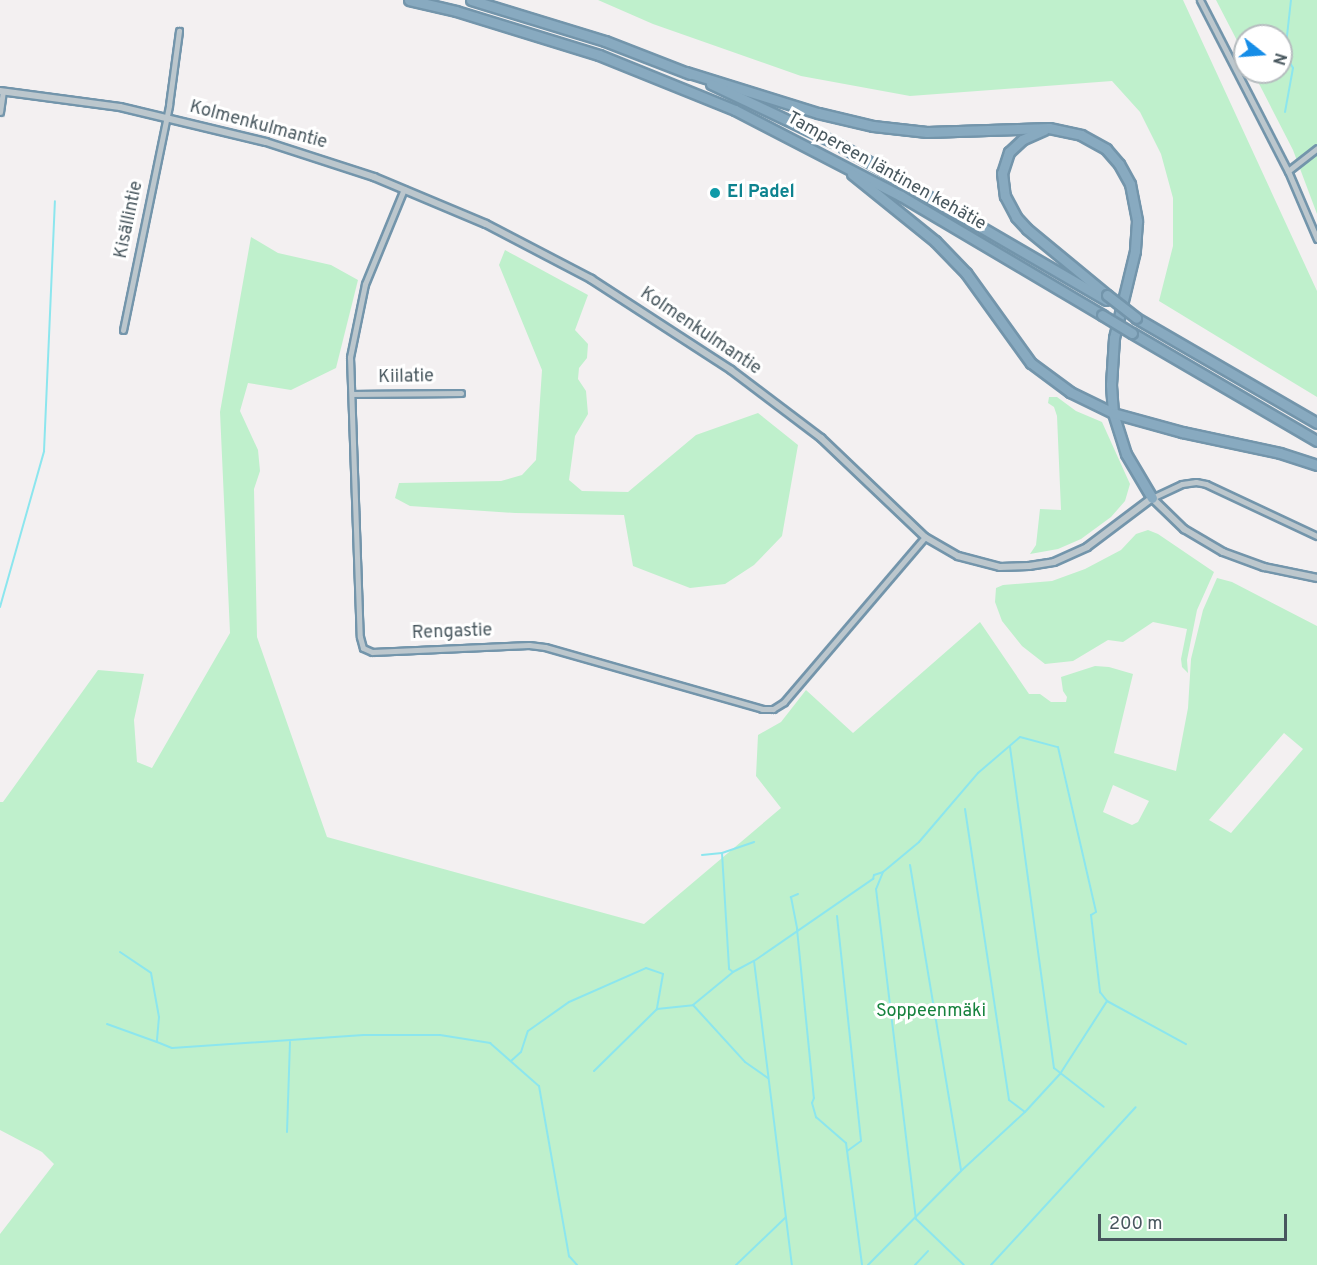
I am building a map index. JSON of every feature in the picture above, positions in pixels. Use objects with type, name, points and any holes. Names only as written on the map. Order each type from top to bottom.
[{"type":"highway","name":"Tampereen läntinen kehätie","points":[[409,0],[476,16],[599,55],[735,110],[824,153],[1317,441]]},
{"type":"highway","name":"Tampereen läntinen kehätie","points":[[471,0],[605,41],[686,72],[838,144],[1106,298],[1136,318],[1317,423]]},
{"type":"highway","points":[[686,72],[835,118],[873,126],[927,132],[1049,128],[1082,135],[1106,149],[1127,176],[1136,201],[1137,221],[1135,251],[1114,338],[1113,413],[1126,453],[1152,498]]},
{"type":"highway","points":[[1049,128],[1030,135],[1014,146],[1004,163],[1002,189],[1009,207],[1027,229],[1106,298]]},
{"type":"highway","points":[[824,153],[888,201],[935,241],[966,273],[1016,345],[1040,372],[1070,392],[1113,413],[1182,432],[1280,453],[1317,465]]},
{"type":"street","points":[[1200,0],[1288,171],[1317,239]]},
{"type":"street","name":"Kisällintie","points":[[123,330],[167,117],[179,31]]},
{"type":"street","points":[[0,112],[2,91]]},
{"type":"street","name":"Kolmenkulmantie","points":[[2,91],[85,101],[167,117],[266,142],[404,189],[486,224],[559,261],[685,338],[769,397],[822,438],[925,537],[971,561],[1000,567],[1054,562],[1087,547],[1152,498]]},
{"type":"street","points":[[1288,171],[1317,148]]},
{"type":"street","name":"Rengastie","points":[[404,189],[359,302],[350,357],[360,637],[363,648],[372,652],[537,646],[762,708],[773,709],[784,702],[925,537]]},
{"type":"street","name":"Kiilatie","points":[[352,394],[461,393]]},
{"type":"street","points":[[1317,536],[1206,484],[1196,482],[1182,484],[1152,498],[1184,529],[1223,552],[1273,569],[1317,578]]},
{"type":"green space","points":[[598,0],[1183,0],[1317,291],[1317,397],[1159,301],[1173,246],[1173,198],[1161,154],[1140,112],[1112,81],[910,96],[801,76],[653,24]]},
{"type":"green space","points":[[1216,0],[1317,0],[1317,214],[1293,150],[1259,84],[1293,84],[1293,24],[1233,24],[1233,33]]},
{"type":"green space","name":"Soppeenmäki","points":[[251,237],[278,253],[331,265],[358,280],[336,368],[291,390],[248,383],[240,411],[258,450],[260,471],[254,489],[257,637],[327,837],[644,924],[781,808],[756,776],[758,735],[781,722],[806,690],[853,733],[980,622],[1029,694],[1040,694],[1051,702],[1066,702],[1067,697],[1063,691],[1061,677],[1095,666],[1109,667],[1133,674],[1114,753],[1176,771],[1188,708],[1191,659],[1203,610],[1217,578],[1232,582],[1317,626],[1317,1265],[0,1265],[0,1234],[54,1164],[42,1152],[0,1130],[0,802],[3,802],[98,670],[144,674],[134,720],[137,762],[152,768],[230,633],[220,412]],"holes":[[[1284,733],[1303,749],[1231,833],[1209,820]],[[1113,785],[1149,801],[1138,822],[1132,825],[1103,812]]]},
{"type":"green space","points":[[505,250],[588,295],[575,330],[588,344],[587,358],[579,368],[578,379],[586,391],[588,414],[575,436],[569,480],[582,491],[628,492],[696,435],[758,413],[798,445],[782,536],[754,565],[725,584],[690,588],[633,566],[624,515],[515,513],[410,506],[395,498],[399,483],[501,481],[522,475],[536,460],[542,370],[499,265]]},
{"type":"green space","points":[[1049,397],[1057,397],[1076,411],[1102,422],[1130,484],[1125,501],[1111,517],[1081,539],[1058,549],[1030,554],[1036,545],[1040,509],[1061,510],[1057,416],[1054,407],[1048,403]]},
{"type":"green space","points":[[1148,530],[1158,534],[1214,572],[1197,610],[1187,660],[1188,673],[1182,667],[1181,659],[1187,629],[1153,622],[1123,642],[1108,640],[1073,661],[1045,664],[1022,646],[1002,621],[995,602],[996,588],[1003,585],[1052,581],[1085,569],[1121,550],[1136,534]]},
{"type":"waterway","points":[[1285,112],[1293,68],[1285,54],[1291,0]]},
{"type":"waterway","points":[[0,607],[44,451],[55,201]]},
{"type":"waterway","points":[[594,1071],[657,1009],[693,1005],[733,972],[754,961],[873,879],[874,875],[883,872],[919,842],[978,773],[1020,737],[1058,747],[1096,912],[1091,915],[1100,992],[1107,1001],[1186,1044]]},
{"type":"waterway","points":[[1010,747],[1054,1068],[1104,1107]]},
{"type":"waterway","points":[[965,809],[1009,1100],[1025,1112]]},
{"type":"waterway","points":[[702,855],[722,853],[754,842]]},
{"type":"waterway","points":[[722,853],[729,969],[733,972]]},
{"type":"waterway","points":[[910,865],[961,1170]]},
{"type":"waterway","points":[[883,872],[876,889],[916,1219],[964,1265]]},
{"type":"waterway","points":[[798,894],[791,897],[797,929],[814,1098],[812,1103],[816,1117],[846,1143],[862,1265]]},
{"type":"waterway","points":[[837,916],[861,1141],[847,1151]]},
{"type":"waterway","points":[[120,952],[151,973],[159,1017],[157,1042],[172,1048],[364,1035],[440,1035],[490,1043],[539,1086],[569,1256],[577,1265]]},
{"type":"waterway","points":[[754,961],[792,1265]]},
{"type":"waterway","points":[[511,1061],[521,1052],[528,1031],[569,1002],[646,968],[663,974],[657,1009]]},
{"type":"waterway","points":[[868,1265],[961,1171],[1025,1112],[1060,1074],[1107,1001]]},
{"type":"waterway","points":[[693,1005],[745,1062],[768,1078]]},
{"type":"waterway","points":[[107,1024],[157,1042]]},
{"type":"waterway","points":[[287,1132],[290,1042]]},
{"type":"waterway","points":[[991,1265],[1136,1107]]},
{"type":"waterway","points":[[736,1265],[786,1217]]},
{"type":"waterway","points":[[915,1265],[928,1251]]},
{"type":"place","name":"El Padel","points":[[715,193]]}]
